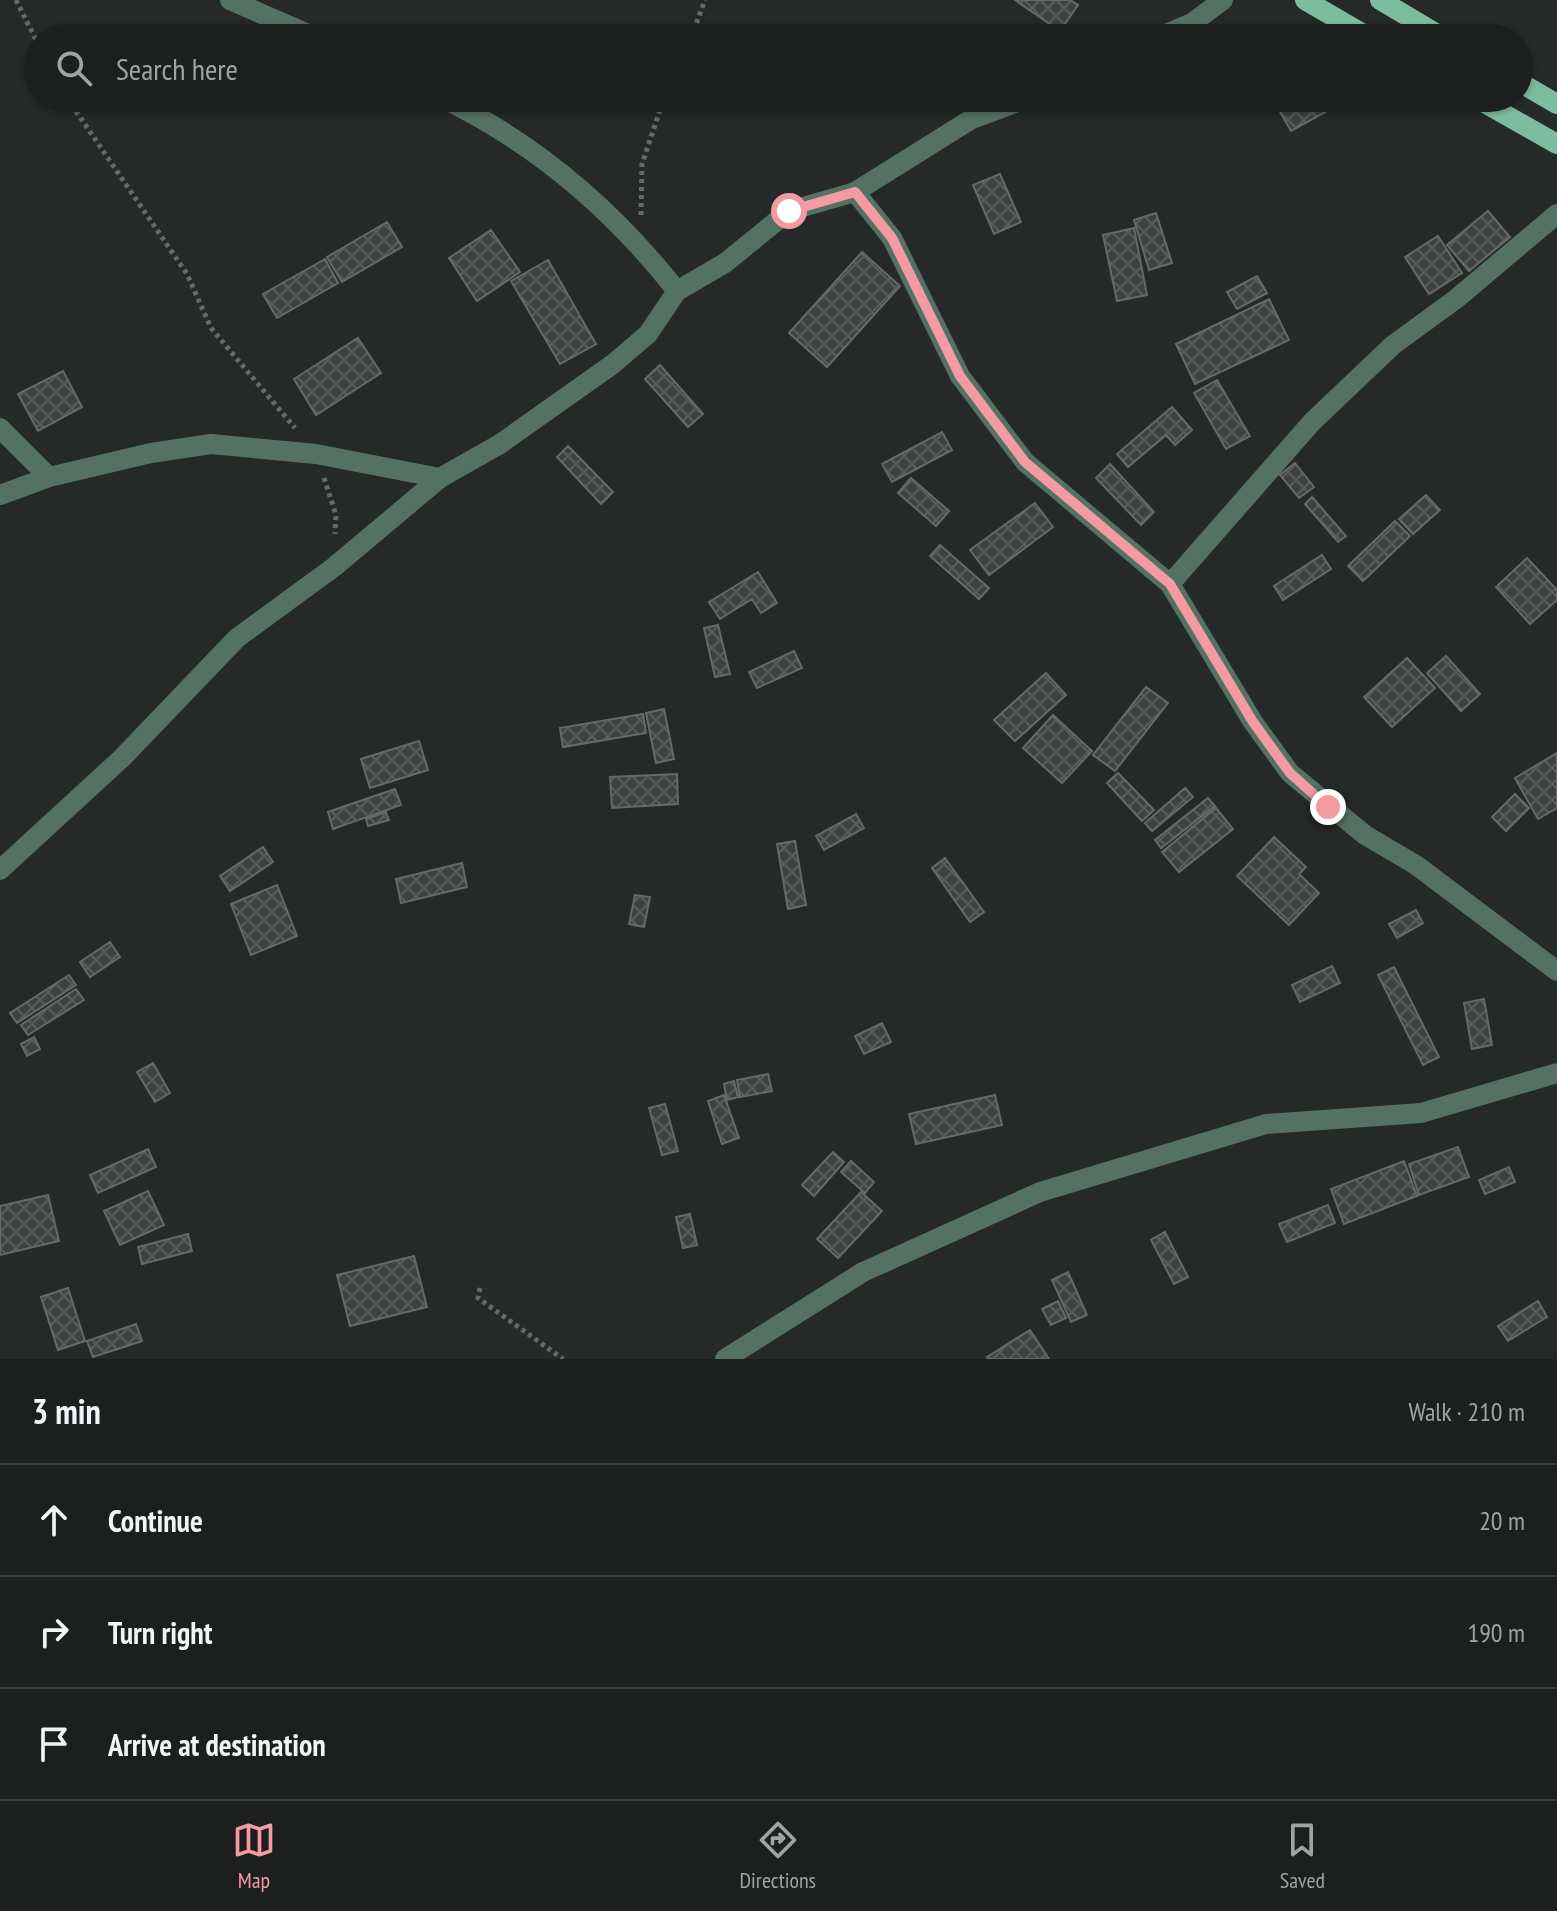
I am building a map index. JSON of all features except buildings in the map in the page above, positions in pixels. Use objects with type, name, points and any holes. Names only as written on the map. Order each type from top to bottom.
[{"type":"main road","points":[[1305,0],[1346,24]]},
{"type":"main road","points":[[1380,0],[1420,24]]},
{"type":"main road","points":[[1533,90],[1557,104]]},
{"type":"main road","points":[[1501,112],[1557,144]]},
{"type":"street","points":[[230,0],[285,24]]},
{"type":"street","points":[[1190,24],[1223,0]]},
{"type":"street","points":[[470,112],[560,170],[640,244],[677,291]]},
{"type":"street","points":[[0,870],[122,758],[237,638],[334,567],[440,478],[500,444],[613,364],[648,334],[677,291],[725,263],[789,211],[855,192],[970,120],[991,112]]},
{"type":"street","points":[[855,192],[892,238],[960,376],[1025,462],[1170,584],[1253,722],[1290,773],[1365,835],[1416,865],[1557,971]]},
{"type":"street","points":[[1170,584],[1312,422],[1393,345],[1456,299],[1557,214]]},
{"type":"street","points":[[0,428],[49,477]]},
{"type":"street","points":[[0,495],[49,477],[151,453],[211,444],[316,454],[440,478]]},
{"type":"street","points":[[732,1357],[863,1272],[1040,1192],[1266,1124],[1421,1113],[1557,1073]]},
{"type":"path","points":[[16,0],[28,24]]},
{"type":"path","points":[[696,24],[705,0]]},
{"type":"path","points":[[77,112],[187,274],[211,328],[316,454],[336,515],[334,567]]},
{"type":"path","points":[[640,244],[642,164],[659,112]]},
{"type":"path","points":[[480,1288],[478,1298],[563,1359]]},
{"type":"route","points":[[789,211],[855,192],[892,238],[924,297],[960,376],[1025,462],[1170,584],[1237,690],[1253,722],[1290,773],[1328,807]]}]
